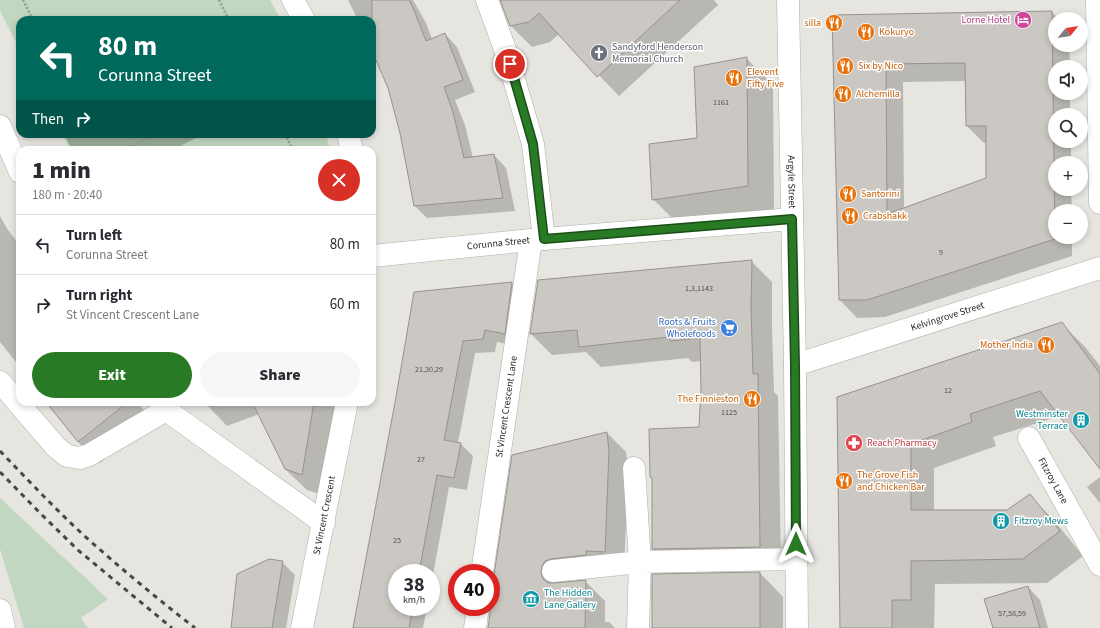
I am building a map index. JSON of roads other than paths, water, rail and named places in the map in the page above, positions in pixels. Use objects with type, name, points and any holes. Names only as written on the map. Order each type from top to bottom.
[{"type":"street","points":[[293,0],[302,16]]},
{"type":"street","name":"St Vincent Crescent Lane","points":[[484,564],[538,240],[533,144],[506,52],[487,0]]},
{"type":"street","name":"Argyle Street","points":[[788,0],[795,365],[797,628]]},
{"type":"street","points":[[1097,0],[1100,203]]},
{"type":"street","points":[[0,126],[16,163]]},
{"type":"street","name":"Corunna Street","points":[[376,256],[538,240],[792,219]]},
{"type":"street","name":"Kelvingrove Street","points":[[795,365],[1100,268]]},
{"type":"street","points":[[0,382],[16,401]]},
{"type":"street","points":[[21,406],[56,447],[67,456],[80,458],[89,455],[163,406],[324,523]]},
{"type":"street","name":"St Vincent Crescent","points":[[302,628],[346,406]]},
{"type":"street","name":"Fitzroy Lane","points":[[1029,438],[1100,565]]},
{"type":"street","points":[[634,468],[640,562],[638,628]]},
{"type":"street","points":[[553,571],[640,562],[796,559]]},
{"type":"street","points":[[0,610],[4,628]]},
{"type":"street","points":[[474,628],[476,616]]},
{"type":"railway","points":[[0,451],[89,540],[195,628]]},
{"type":"railway","points":[[0,472],[79,551],[172,628]]},
{"type":"place","name":"Lorne Hotel","points":[[1023,20]]},
{"type":"place","name":"silla","points":[[834,23]]},
{"type":"place","name":"Kokuryo","points":[[866,32]]},
{"type":"place","name":"Sandyford Henderson Memorial Church","points":[[599,53]]},
{"type":"place","name":"Six by Nico","points":[[845,66]]},
{"type":"place","name":"Elevent Fifty Five","points":[[734,78]]},
{"type":"place","name":"Alchemilla","points":[[843,94]]},
{"type":"place","name":"Santorini","points":[[848,194]]},
{"type":"place","name":"Crabshakk","points":[[850,216]]},
{"type":"place","name":"Roots & Fruits Wholefoods","points":[[729,328]]},
{"type":"place","name":"Mother India","points":[[1046,345]]},
{"type":"place","name":"The Finnieston","points":[[752,399]]},
{"type":"place","name":"Westminster Terrace","points":[[1081,420]]},
{"type":"place","name":"Reach Pharmacy","points":[[854,443]]},
{"type":"place","name":"The Grove Fish and Chicken Bar","points":[[844,481]]},
{"type":"place","name":"Fitzroy Mews","points":[[1001,521]]},
{"type":"place","name":"The Hidden Lane Gallery","points":[[531,599]]}]
